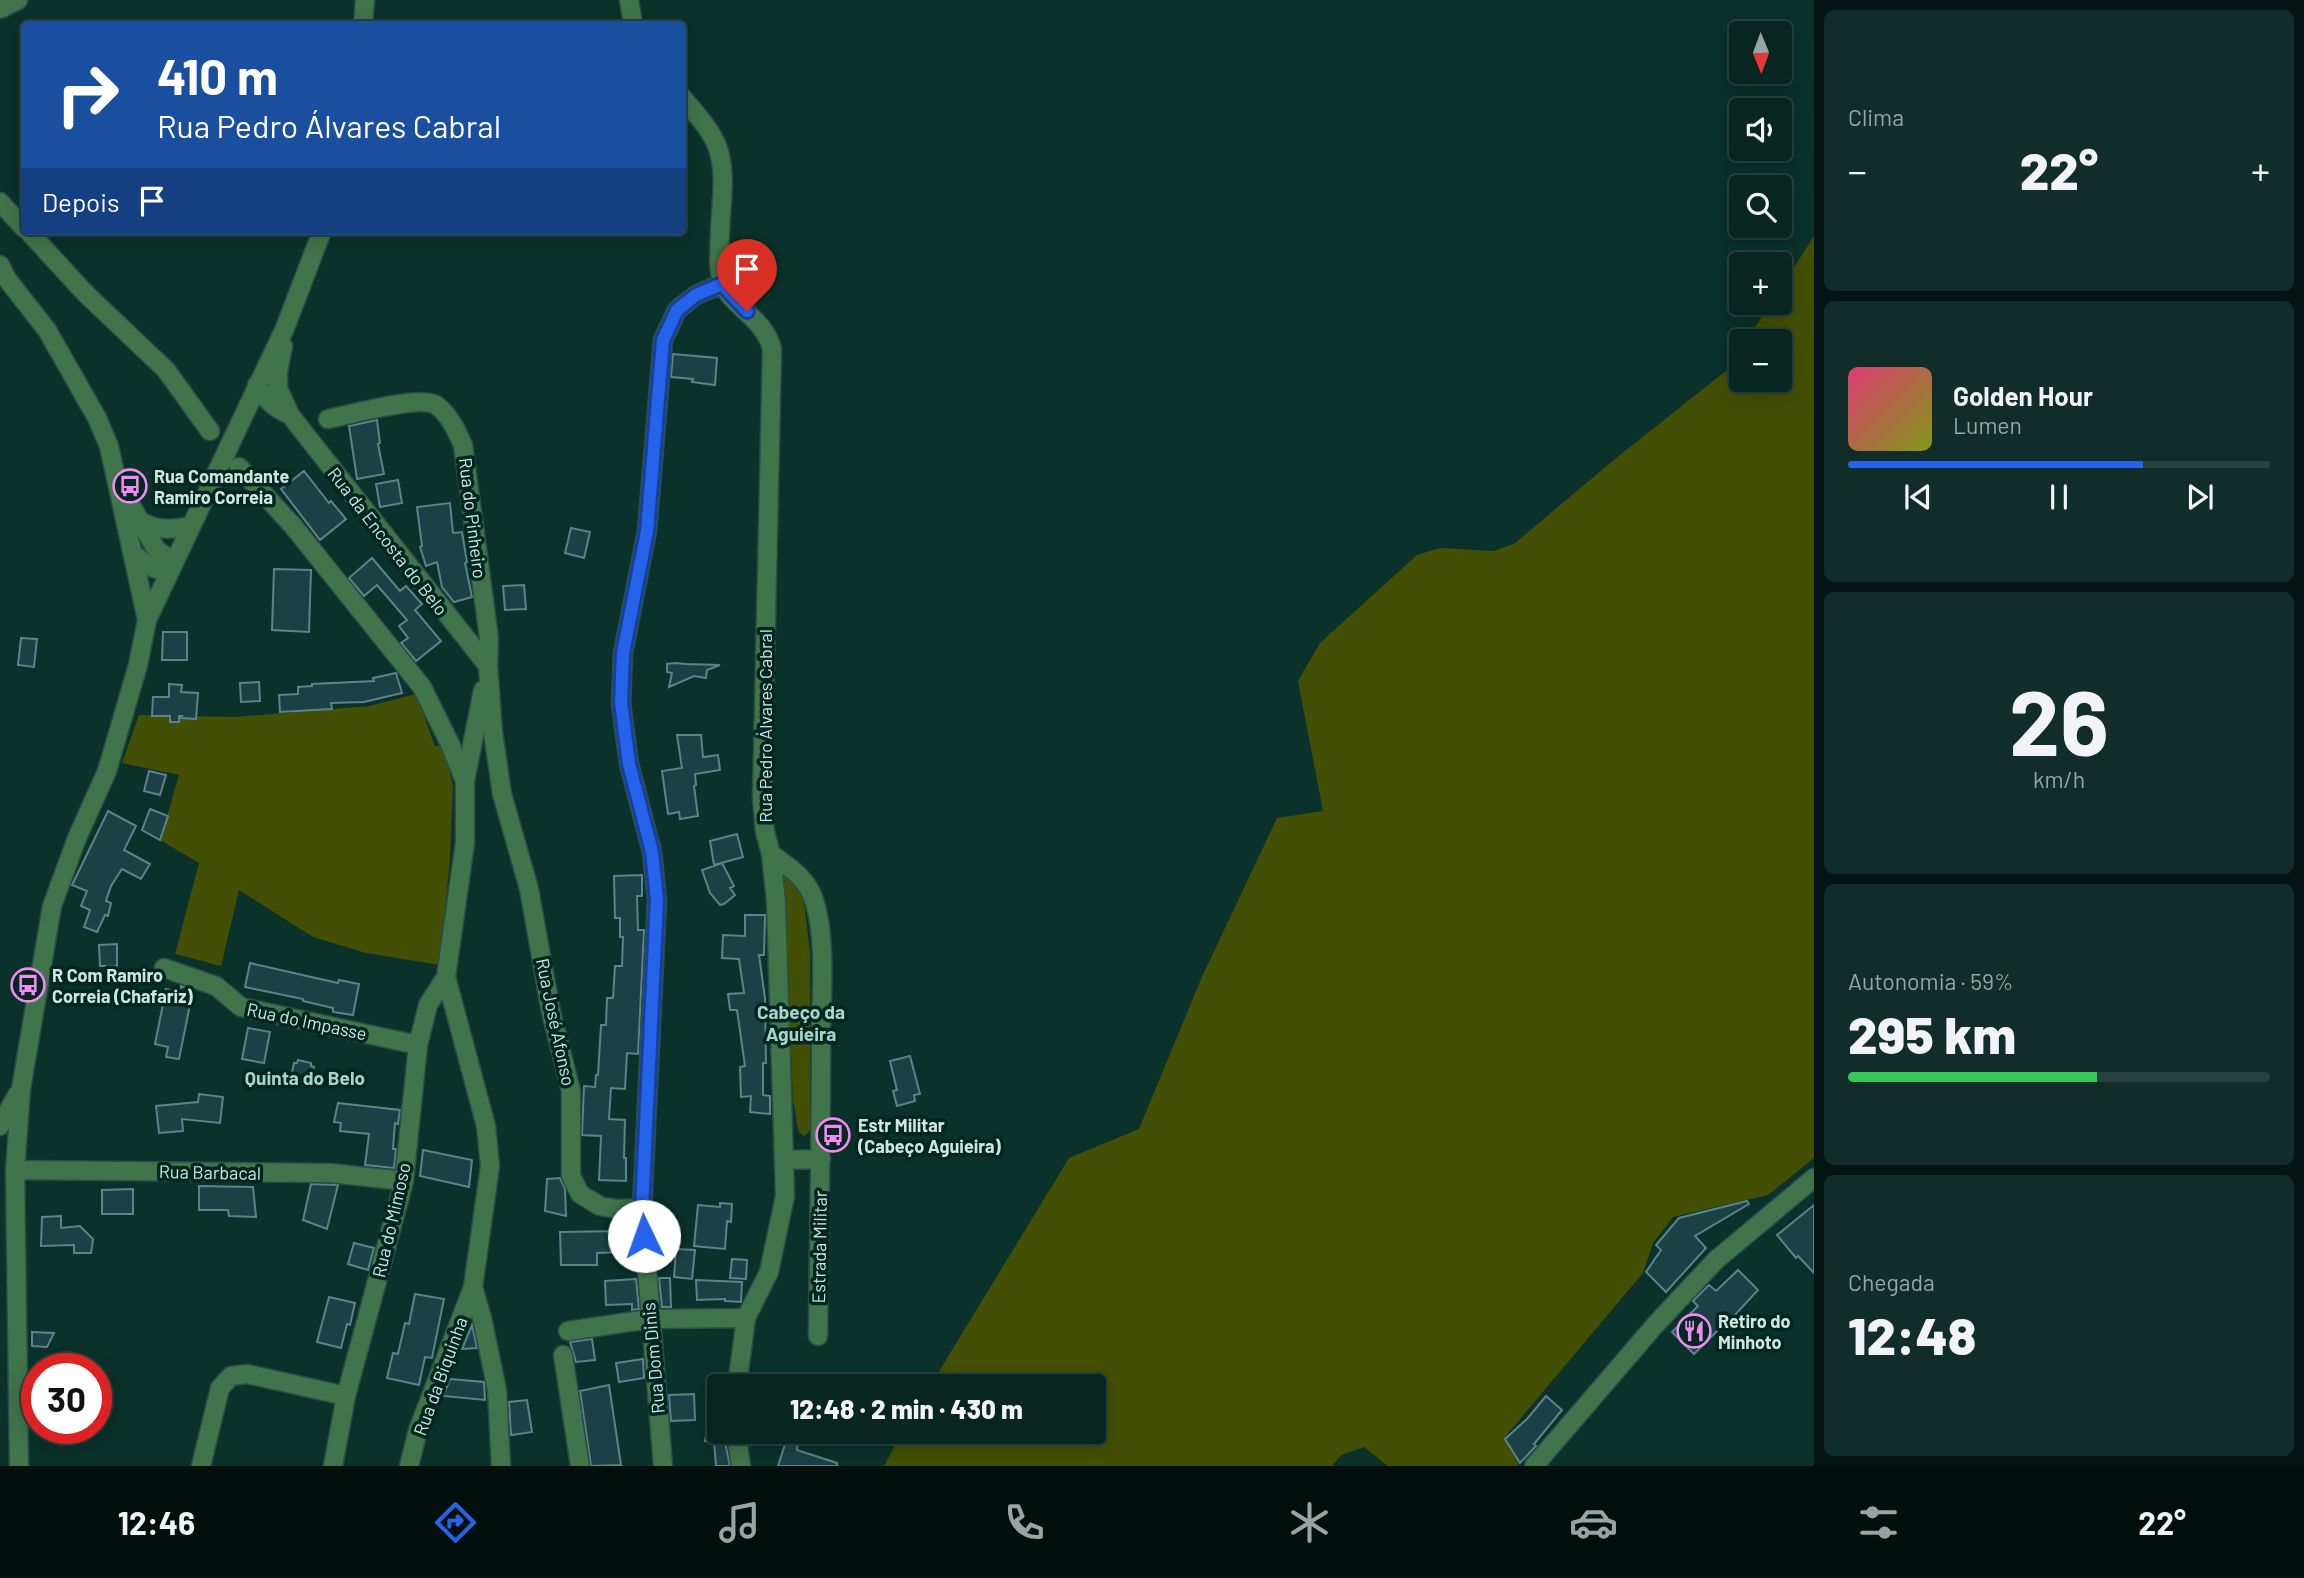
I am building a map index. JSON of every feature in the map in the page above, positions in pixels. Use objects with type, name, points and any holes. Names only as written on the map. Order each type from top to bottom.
[{"type":"street","points":[[0,9],[18,0]]},
{"type":"street","points":[[363,21],[365,0]]},
{"type":"street","points":[[629,0],[632,21]]},
{"type":"street","points":[[642,1208],[657,900],[652,852],[629,764],[621,703],[623,653],[647,531],[663,340],[677,310],[696,295],[722,284],[719,262],[722,177],[720,160],[708,129],[686,102]]},
{"type":"street","points":[[0,202],[21,224]]},
{"type":"street","points":[[32,235],[85,293],[166,370],[210,431]]},
{"type":"street","points":[[19,1466],[15,1170],[21,1089],[52,906],[77,838],[107,771],[138,665],[147,620],[285,328],[320,235]]},
{"type":"street","points":[[0,265],[7,279],[47,330],[97,418],[109,446],[147,620]]},
{"type":"street","name":"Rua Pedro Álvares Cabral","points":[[722,284],[759,323],[772,349],[762,799],[776,902],[785,1160],[785,1196],[769,1272],[746,1318],[739,1374]]},
{"type":"street","points":[[282,412],[278,372],[285,328]]},
{"type":"street","points":[[257,385],[269,384],[278,388]]},
{"type":"street","points":[[257,385],[264,398],[282,412]]},
{"type":"street","name":"Rua do Pinheiro","points":[[328,419],[414,401],[433,403],[450,418],[463,445],[489,638],[488,666]]},
{"type":"street","points":[[242,417],[260,408],[282,412]]},
{"type":"street","name":"Rua da Encosta do Belo","points":[[282,412],[488,666]]},
{"type":"street","points":[[239,467],[293,526],[422,687],[465,781]]},
{"type":"street","points":[[117,477],[137,519],[171,568]]},
{"type":"street","points":[[137,519],[154,527],[171,530],[191,526]]},
{"type":"street","points":[[132,553],[148,566],[171,568]]},
{"type":"street","points":[[488,666],[465,781],[465,843],[446,977],[486,1126],[490,1166],[473,1287],[497,1390],[501,1466]]},
{"type":"street","name":"Rua José Afonso","points":[[488,666],[492,732],[502,794],[529,889],[551,1012],[571,1091],[571,1176],[580,1194],[600,1206],[616,1209],[642,1208]]},
{"type":"street","name":"Estrada Militar","points":[[771,854],[798,873],[808,887],[814,900],[821,942],[821,1159],[817,1336]]},
{"type":"street","name":"Rua do Impasse","points":[[164,968],[216,986],[241,1007],[418,1045]]},
{"type":"street","name":"Rua do Mimoso","points":[[333,1466],[346,1396],[404,1181],[418,1045],[428,1005],[446,977]]},
{"type":"street","points":[[0,1126],[21,1089]]},
{"type":"street","points":[[785,1160],[821,1159]]},
{"type":"street","name":"Rua Barbacal","points":[[15,1170],[330,1173],[404,1181]]},
{"type":"street","points":[[1534,1466],[1656,1324],[1716,1260],[1814,1178]]},
{"type":"street","name":"Rua Dom Dinis","points":[[642,1208],[663,1466]]},
{"type":"street","name":"Rua da Biquinha","points":[[409,1466],[418,1430],[473,1287]]},
{"type":"street","points":[[568,1331],[649,1319],[746,1318]]},
{"type":"street","points":[[563,1355],[580,1466]]},
{"type":"street","points":[[201,1466],[220,1388],[231,1376],[247,1374],[346,1396]]},
{"type":"street","points":[[738,1444],[741,1466]]},
{"type":"green space","points":[[1814,236],[1814,1158],[1768,1195],[1673,1217],[1653,1243],[1643,1273],[1504,1438],[1518,1466],[1388,1466],[1364,1447],[1341,1455],[1332,1466],[884,1466],[896,1444],[1106,1444],[1106,1374],[937,1374],[1069,1158],[1139,1129],[1201,979],[1277,818],[1323,811],[1298,681],[1320,643],[1417,555],[1440,548],[1494,551],[1515,543],[1729,367],[1729,392],[1792,392],[1792,329],[1754,329],[1763,315],[1792,315],[1792,270]]},
{"type":"green space","points":[[416,694],[435,746],[444,746],[453,787],[450,859],[440,965],[366,953],[313,937],[239,890],[221,966],[175,954],[199,863],[160,840],[179,775],[122,763],[139,715],[235,717],[369,706]]},
{"type":"green space","points":[[786,874],[803,894],[810,952],[810,1130],[805,1136],[799,1133],[793,1100],[783,877]]},
{"type":"building","points":[[673,354],[717,358],[715,385],[671,377]]},
{"type":"building","points":[[377,420],[384,474],[357,479],[349,426]]},
{"type":"building","points":[[304,471],[329,503],[331,501],[346,519],[320,540],[281,489]]},
{"type":"building","points":[[398,480],[402,503],[380,507],[376,484]]},
{"type":"building","points":[[450,503],[453,533],[462,532],[472,597],[454,602],[442,587],[437,562],[426,566],[420,547],[417,507]]},
{"type":"building","points":[[571,528],[590,532],[584,558],[565,553]]},
{"type":"building","points":[[372,558],[400,591],[406,586],[422,604],[415,610],[441,641],[416,661],[401,643],[408,638],[399,626],[407,620],[377,585],[364,596],[349,578]]},
{"type":"building","points":[[274,569],[311,570],[309,632],[272,630]]},
{"type":"building","points":[[524,585],[526,609],[505,610],[503,586]]},
{"type":"building","points":[[163,632],[187,632],[187,660],[162,660]]},
{"type":"building","points":[[21,638],[37,639],[34,667],[18,665]]},
{"type":"building","points":[[667,664],[720,665],[707,670],[706,678],[694,676],[669,687],[672,673],[667,672]]},
{"type":"building","points":[[396,673],[402,693],[364,702],[331,703],[332,709],[280,712],[279,695],[298,694],[298,687],[374,681],[373,678]]},
{"type":"building","points":[[259,682],[260,701],[241,702],[240,683]]},
{"type":"building","points":[[169,684],[182,685],[181,692],[198,693],[196,719],[179,716],[179,722],[170,722],[170,716],[152,716],[153,697],[169,697]]},
{"type":"building","points":[[677,735],[701,735],[703,757],[718,755],[720,770],[695,774],[698,816],[680,819],[679,812],[668,814],[662,771],[682,768]]},
{"type":"building","points":[[149,771],[166,775],[160,795],[144,791]]},
{"type":"building","points":[[150,809],[168,816],[160,840],[142,830]]},
{"type":"building","points":[[108,811],[136,826],[124,850],[150,864],[141,879],[122,869],[111,886],[106,901],[111,903],[108,916],[105,915],[97,932],[84,927],[90,910],[81,906],[87,891],[72,885]]},
{"type":"building","points":[[737,834],[743,857],[714,865],[710,841]]},
{"type":"building","points":[[722,863],[734,886],[730,888],[735,895],[720,905],[710,893],[702,870]]},
{"type":"building","points":[[642,875],[642,896],[637,896],[638,930],[644,930],[638,1054],[627,1053],[625,1089],[611,1088],[609,1119],[625,1120],[626,1181],[599,1180],[601,1136],[582,1135],[584,1086],[595,1087],[601,1025],[606,1025],[607,998],[613,998],[615,966],[622,966],[623,937],[620,937],[620,918],[615,918],[614,876]]},
{"type":"building","points":[[745,915],[765,915],[764,955],[759,955],[765,998],[766,1063],[763,1063],[763,1095],[770,1096],[770,1114],[750,1112],[751,1096],[741,1097],[740,1067],[745,1066],[737,1010],[730,1010],[728,994],[744,993],[739,959],[722,958],[723,935],[745,936]]},
{"type":"building","points":[[117,944],[117,966],[100,966],[99,945]]},
{"type":"building","points":[[250,963],[338,983],[339,980],[359,984],[353,1015],[333,1012],[333,1008],[303,999],[245,987]]},
{"type":"building","points":[[181,986],[193,990],[179,1059],[166,1057],[168,1047],[155,1044],[166,989],[180,992]]},
{"type":"building","points":[[248,1028],[270,1032],[264,1063],[242,1059]]},
{"type":"building","points":[[910,1056],[920,1094],[914,1095],[915,1101],[897,1106],[893,1091],[897,1090],[890,1061]]},
{"type":"building","points":[[298,1060],[311,1063],[314,1067],[310,1086],[290,1082],[294,1063]]},
{"type":"building","points":[[199,1094],[223,1097],[220,1123],[182,1119],[183,1131],[159,1133],[156,1106],[198,1102]]},
{"type":"building","points":[[338,1103],[400,1110],[398,1124],[395,1123],[394,1168],[365,1165],[369,1134],[340,1131],[341,1123],[334,1122]]},
{"type":"building","points":[[423,1150],[472,1160],[469,1187],[420,1176]]},
{"type":"building","points":[[560,1178],[565,1189],[566,1216],[545,1211],[547,1179]]},
{"type":"building","points":[[311,1184],[338,1185],[327,1229],[303,1220]]},
{"type":"building","points":[[199,1186],[253,1187],[256,1217],[229,1216],[228,1210],[199,1210]]},
{"type":"building","points":[[133,1189],[133,1214],[102,1214],[102,1190]]},
{"type":"building","points":[[1747,1201],[1749,1204],[1695,1236],[1706,1248],[1666,1292],[1646,1272],[1661,1250],[1656,1245],[1679,1218]]},
{"type":"building","points":[[720,1203],[732,1204],[731,1222],[727,1221],[725,1249],[694,1246],[698,1205],[720,1207]]},
{"type":"building","points":[[1814,1205],[1814,1273],[1798,1256],[1796,1258],[1777,1235]]},
{"type":"building","points":[[61,1216],[61,1228],[80,1226],[93,1239],[91,1253],[74,1253],[74,1245],[41,1246],[42,1217]]},
{"type":"building","points":[[622,1231],[622,1252],[597,1253],[597,1265],[561,1265],[560,1232]]},
{"type":"building","points":[[354,1243],[374,1248],[368,1270],[348,1264]]},
{"type":"building","points":[[676,1249],[695,1250],[692,1279],[674,1277]]},
{"type":"building","points":[[732,1259],[747,1260],[746,1279],[730,1278]]},
{"type":"building","points":[[1738,1270],[1758,1290],[1722,1329],[1694,1354],[1672,1332],[1698,1306],[1693,1301],[1709,1285],[1716,1291]]},
{"type":"building","points":[[659,1278],[670,1278],[671,1307],[662,1307]]},
{"type":"building","points":[[636,1279],[639,1309],[632,1310],[632,1304],[606,1305],[605,1281]]},
{"type":"building","points":[[696,1280],[742,1282],[741,1302],[725,1299],[697,1300]]},
{"type":"building","points":[[415,1294],[444,1299],[432,1358],[425,1357],[419,1385],[387,1378],[393,1353],[398,1354],[405,1323],[409,1324]]},
{"type":"building","points":[[329,1297],[355,1303],[341,1348],[317,1342]]},
{"type":"building","points":[[472,1325],[477,1348],[462,1349]]},
{"type":"building","points":[[32,1332],[54,1333],[47,1347],[32,1346]]},
{"type":"building","points":[[592,1339],[595,1360],[576,1362],[570,1342]]},
{"type":"building","points":[[643,1359],[644,1378],[619,1382],[616,1363]]},
{"type":"building","points":[[450,1379],[484,1382],[485,1400],[443,1396]]},
{"type":"building","points":[[609,1385],[621,1465],[591,1466],[580,1391]]},
{"type":"building","points":[[694,1394],[695,1420],[671,1421],[669,1395]]},
{"type":"building","points":[[1546,1396],[1562,1410],[1520,1463],[1505,1439],[1527,1419]]},
{"type":"building","points":[[527,1400],[532,1432],[511,1435],[509,1402]]},
{"type":"building","points":[[714,1444],[725,1444],[730,1466],[716,1466]]},
{"type":"building","points":[[785,1444],[798,1444],[797,1450],[837,1463],[837,1466],[778,1466]]},
{"type":"place","name":"Rua Comandante Ramiro Correia","points":[[130,486]]},
{"type":"place","name":"R Com Ramiro Correia (Chafariz)","points":[[28,985]]},
{"type":"place","name":"Estr Militar (Cabeço Aguieira)","points":[[833,1135]]},
{"type":"place","name":"Retiro do Minhoto","points":[[1694,1331]]},
{"type":"district","name":"Cabeço da Aguieira","points":[[801,1022]]},
{"type":"district","name":"Quinta do Belo","points":[[305,1077]]},
{"type":"route","points":[[644,1236],[642,1208],[657,900],[652,852],[629,764],[621,703],[623,653],[647,531],[663,340],[677,310],[696,295],[722,284],[747,311]]}]
